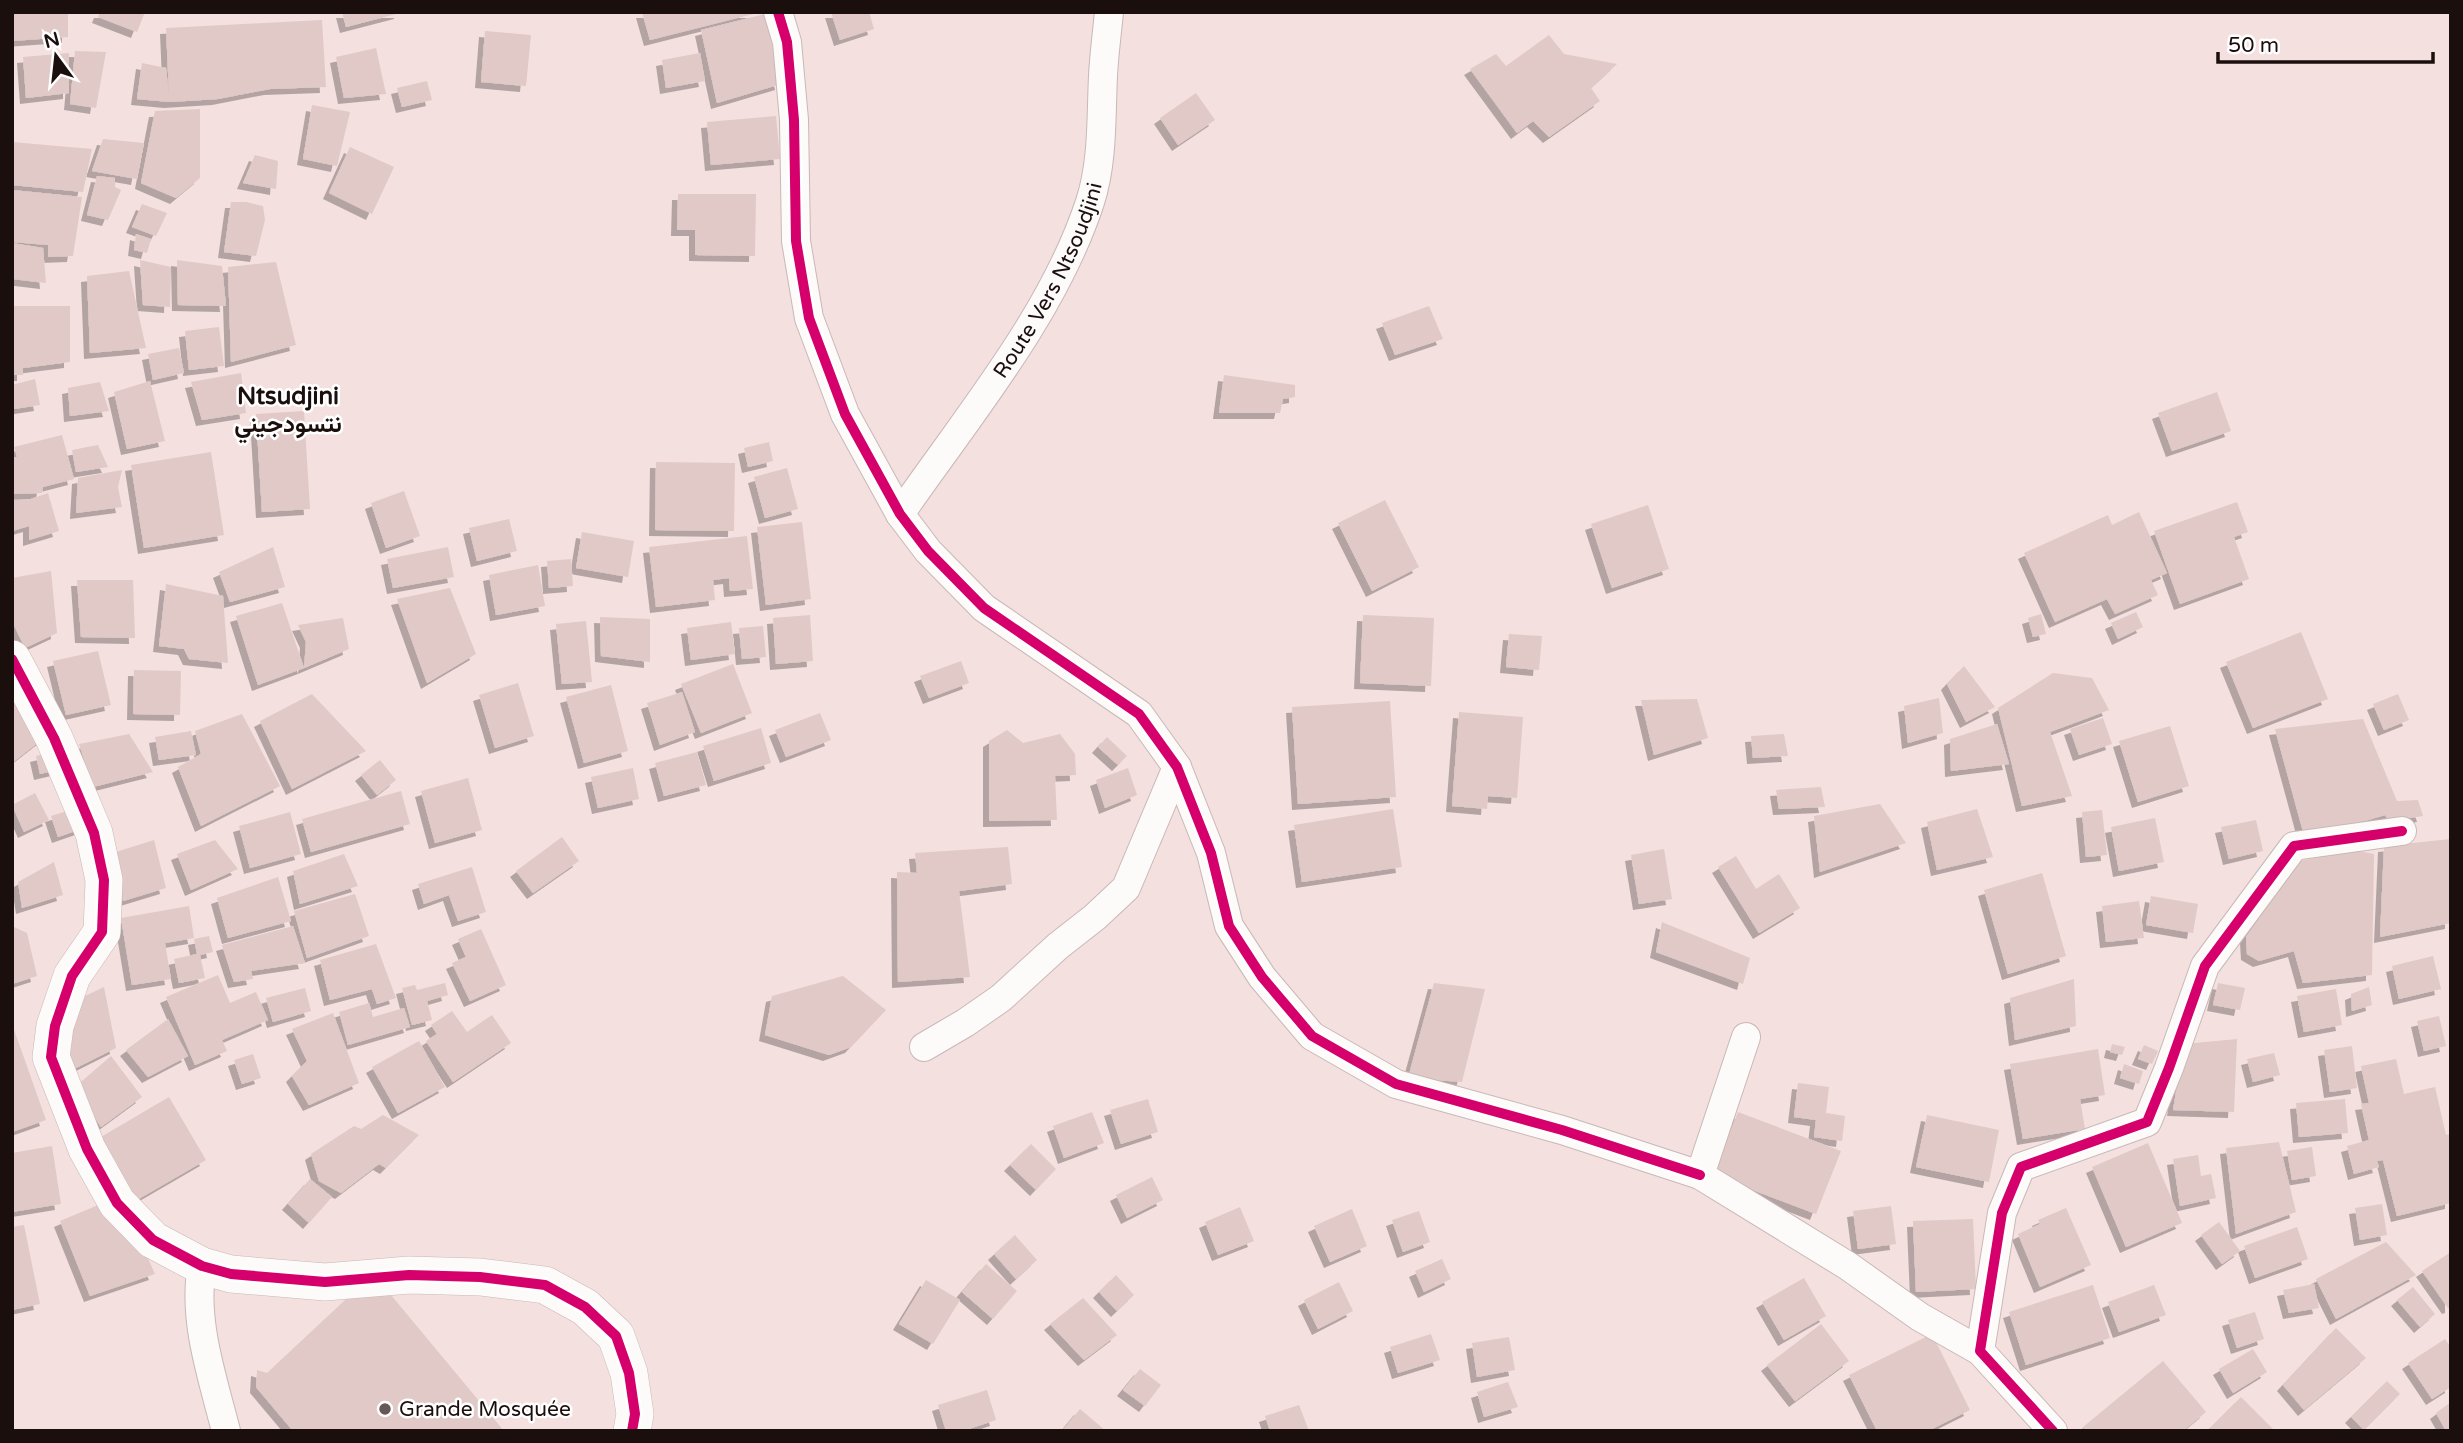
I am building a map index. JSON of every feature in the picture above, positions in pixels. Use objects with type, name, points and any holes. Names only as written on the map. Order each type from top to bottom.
[{"type":"street","points":[[778,12],[787,41],[794,120],[796,241],[809,318],[845,414],[900,514],[928,551],[984,608],[1139,714],[1177,767],[1211,853],[1229,926],[1262,977],[1312,1036],[1396,1084],[1562,1130],[1700,1175],[1848,1266],[1920,1317],[1980,1351],[2053,1431]]},
{"type":"street","name":"Route Vers Ntsoudjini","points":[[900,514],[1010,359],[1058,279],[1091,201],[1102,140],[1103,73],[1109,12]]},
{"type":"street","points":[[12,659],[54,738],[94,833],[104,880],[102,932],[72,976],[55,1026],[51,1058],[88,1149],[117,1203],[152,1240],[202,1266],[231,1274],[325,1282],[409,1275],[480,1277],[545,1285],[585,1307],[616,1336],[629,1373],[635,1414],[632,1431]]},
{"type":"street","points":[[924,1046],[965,1023],[1001,998],[1126,888],[1177,767]]},
{"type":"street","points":[[1980,1351],[2002,1213],[2021,1167],[2147,1122],[2205,966],[2294,846],[2402,831]]},
{"type":"street","points":[[1700,1175],[1746,1037]]},
{"type":"street","points":[[202,1266],[199,1283],[202,1321],[226,1431]]},
{"type":"building","points":[[12,12],[68,12],[68,37],[12,41]]},
{"type":"building","points":[[100,12],[145,12],[137,32],[98,17]]},
{"type":"building","points":[[342,12],[400,12],[400,13],[346,27]]},
{"type":"building","points":[[642,12],[757,12],[757,13],[650,40]]},
{"type":"building","points":[[831,12],[869,12],[874,29],[840,40]]},
{"type":"building","points":[[765,14],[781,84],[717,103],[701,30]]},
{"type":"building","points":[[322,20],[326,87],[270,89],[218,99],[170,102],[137,99],[142,63],[166,68],[169,96],[166,28]]},
{"type":"building","points":[[485,31],[531,35],[526,86],[481,82]]},
{"type":"building","points":[[1549,35],[1564,54],[1617,64],[1591,88],[1600,101],[1549,137],[1533,121],[1517,133],[1470,69],[1496,54],[1506,66]]},
{"type":"building","points":[[376,48],[386,94],[344,98],[336,57]]},
{"type":"building","points":[[75,51],[106,52],[96,108],[70,104]]},
{"type":"building","points":[[69,53],[69,93],[26,98],[23,57]]},
{"type":"building","points":[[700,53],[705,81],[666,88],[662,60]]},
{"type":"building","points":[[427,81],[432,100],[402,107],[397,88]]},
{"type":"building","points":[[1196,93],[1215,120],[1178,145],[1160,118]]},
{"type":"building","points":[[312,105],[350,112],[337,166],[303,159]]},
{"type":"building","points":[[200,109],[200,178],[176,198],[141,183],[155,111]]},
{"type":"building","points":[[776,116],[780,159],[711,165],[707,122]]},
{"type":"building","points":[[103,139],[144,143],[137,179],[92,171]]},
{"type":"building","points":[[12,142],[92,149],[83,192],[12,185]]},
{"type":"building","points":[[350,147],[394,167],[372,214],[329,193]]},
{"type":"building","points":[[255,155],[278,161],[276,189],[243,183]]},
{"type":"building","points":[[97,176],[115,178],[115,187],[121,190],[108,220],[87,215]]},
{"type":"building","points":[[12,190],[82,197],[73,256],[48,257],[48,245],[12,242]]},
{"type":"building","points":[[678,194],[756,194],[755,256],[695,255],[695,230],[677,230]]},
{"type":"building","points":[[231,202],[263,206],[265,220],[256,256],[224,252]]},
{"type":"building","points":[[142,204],[167,213],[156,236],[132,227]]},
{"type":"building","points":[[136,234],[151,239],[147,253],[134,250]]},
{"type":"building","points":[[12,243],[43,248],[46,283],[12,279]]},
{"type":"building","points":[[140,260],[171,267],[170,307],[143,305]]},
{"type":"building","points":[[177,260],[222,266],[226,306],[178,305]]},
{"type":"building","points":[[276,262],[296,345],[231,362],[228,267]]},
{"type":"building","points":[[129,271],[146,348],[90,353],[87,276]]},
{"type":"building","points":[[12,306],[70,306],[70,362],[23,368],[23,375],[12,375]]},
{"type":"building","points":[[1429,306],[1443,339],[1395,355],[1382,323]]},
{"type":"building","points":[[219,327],[224,366],[189,370],[185,331]]},
{"type":"building","points":[[179,348],[184,373],[153,380],[148,354]]},
{"type":"building","points":[[241,373],[246,413],[202,420],[191,382]]},
{"type":"building","points":[[1224,375],[1295,385],[1295,397],[1283,399],[1280,413],[1219,413]]},
{"type":"building","points":[[35,379],[40,405],[14,409],[12,385]]},
{"type":"building","points":[[150,381],[165,441],[127,449],[114,392]]},
{"type":"building","points":[[100,382],[109,411],[70,416],[68,388]]},
{"type":"building","points":[[2217,392],[2231,431],[2172,451],[2158,413]]},
{"type":"building","points":[[304,411],[310,509],[262,512],[256,414]]},
{"type":"building","points":[[62,435],[74,479],[43,487],[42,493],[12,494],[12,458],[17,457],[14,447]]},
{"type":"building","points":[[769,442],[773,461],[748,467],[744,448]]},
{"type":"building","points":[[98,445],[108,467],[76,472],[72,450]]},
{"type":"building","points":[[211,452],[224,535],[144,548],[131,465]]},
{"type":"building","points":[[656,462],[735,463],[734,531],[655,530]]},
{"type":"building","points":[[787,468],[798,509],[765,518],[754,477]]},
{"type":"building","points":[[122,470],[118,487],[122,507],[76,513],[78,478]]},
{"type":"building","points":[[404,491],[420,536],[386,548],[371,503]]},
{"type":"building","points":[[48,493],[59,531],[29,540],[29,526],[12,531],[12,500],[28,500]]},
{"type":"building","points":[[1385,500],[1419,567],[1372,591],[1338,523]]},
{"type":"building","points":[[2237,502],[2248,532],[2234,537],[2249,579],[2180,604],[2154,531]]},
{"type":"building","points":[[1648,505],[1669,569],[1612,588],[1591,524]]},
{"type":"building","points":[[2139,512],[2167,573],[2151,580],[2158,595],[2115,614],[2107,599],[2055,622],[2024,553],[2108,515],[2112,525]]},
{"type":"building","points":[[509,519],[517,551],[477,561],[469,528]]},
{"type":"building","points":[[802,522],[811,599],[766,605],[757,527]]},
{"type":"building","points":[[582,532],[634,541],[628,577],[576,568]]},
{"type":"building","points":[[747,536],[753,589],[730,591],[729,578],[713,580],[715,600],[656,607],[649,547]]},
{"type":"building","points":[[273,547],[285,587],[230,602],[219,572]]},
{"type":"building","points":[[448,547],[454,577],[393,588],[387,559]]},
{"type":"building","points":[[571,559],[573,586],[549,588],[547,561]]},
{"type":"building","points":[[538,565],[545,606],[496,615],[489,575]]},
{"type":"building","points":[[51,571],[57,633],[25,648],[12,621],[12,578]]},
{"type":"building","points":[[77,580],[133,580],[135,638],[81,637]]},
{"type":"building","points":[[166,584],[223,596],[228,663],[189,659],[184,649],[159,646]]},
{"type":"building","points":[[450,588],[476,654],[427,683],[397,599]]},
{"type":"building","points":[[282,603],[304,668],[258,685],[236,616]]},
{"type":"building","points":[[2136,612],[2143,627],[2118,639],[2111,623]]},
{"type":"building","points":[[2041,614],[2046,634],[2033,637],[2028,618]]},
{"type":"building","points":[[810,615],[813,661],[776,664],[773,618]]},
{"type":"building","points":[[1363,615],[1434,618],[1431,686],[1360,683]]},
{"type":"building","points":[[600,617],[650,619],[650,662],[601,656]]},
{"type":"building","points":[[343,618],[349,649],[304,668],[306,642],[298,625]]},
{"type":"building","points":[[586,621],[592,682],[562,684],[556,624]]},
{"type":"building","points":[[731,622],[735,654],[691,660],[687,628]]},
{"type":"building","points":[[763,626],[766,657],[742,659],[739,628]]},
{"type":"building","points":[[2301,632],[2328,699],[2253,728],[2226,662]]},
{"type":"building","points":[[1509,634],[1542,636],[1539,670],[1506,667]]},
{"type":"building","points":[[98,651],[111,705],[66,715],[53,661]]},
{"type":"building","points":[[961,661],[969,683],[929,698],[920,676]]},
{"type":"building","points":[[733,664],[752,713],[701,733],[681,684]]},
{"type":"building","points":[[1964,666],[1995,707],[1966,722],[1947,684]]},
{"type":"building","points":[[134,670],[181,671],[180,715],[133,714]]},
{"type":"building","points":[[2053,673],[2092,678],[2109,710],[2050,732],[2072,796],[2022,806],[1998,708]]},
{"type":"building","points":[[518,683],[534,736],[495,748],[479,695]]},
{"type":"building","points":[[611,685],[628,751],[584,763],[566,697]]},
{"type":"building","points":[[682,692],[695,732],[660,745],[647,703]]},
{"type":"building","points":[[312,694],[366,751],[292,789],[260,721]]},
{"type":"building","points":[[2398,694],[2409,720],[2384,730],[2373,704]]},
{"type":"building","points":[[12,697],[44,738],[12,763]]},
{"type":"building","points":[[1939,698],[1943,733],[1908,743],[1904,706]]},
{"type":"building","points":[[1697,699],[1708,738],[1654,755],[1641,700]]},
{"type":"building","points":[[1390,701],[1396,797],[1298,804],[1292,707]]},
{"type":"building","points":[[1459,712],[1523,717],[1517,798],[1488,796],[1487,809],[1452,806]]},
{"type":"building","points":[[820,713],[831,740],[786,757],[775,730]]},
{"type":"building","points":[[242,714],[280,786],[201,826],[178,767],[201,754],[195,731]]},
{"type":"building","points":[[2103,718],[2112,744],[2079,755],[2070,729]]},
{"type":"building","points":[[2363,719],[2397,801],[2418,800],[2423,816],[2389,821],[2385,815],[2305,839],[2275,729]]},
{"type":"building","points":[[1997,724],[2009,764],[1951,771],[1950,739]]},
{"type":"building","points":[[2170,726],[2189,786],[2138,802],[2119,741]]},
{"type":"building","points":[[761,728],[771,763],[714,781],[703,746]]},
{"type":"building","points":[[1007,730],[1023,743],[1060,734],[1075,754],[1076,775],[1055,776],[1057,820],[989,821],[989,741]]},
{"type":"building","points":[[191,731],[196,755],[159,760],[155,737]]},
{"type":"building","points":[[129,734],[153,772],[93,787],[79,744]]},
{"type":"building","points":[[1784,734],[1788,756],[1753,758],[1751,736]]},
{"type":"building","points":[[1107,737],[1127,756],[1118,765],[1098,747]]},
{"type":"building","points":[[56,751],[61,769],[40,774],[36,756]]},
{"type":"building","points":[[697,752],[706,785],[664,796],[655,763]]},
{"type":"building","points":[[380,760],[396,780],[377,795],[361,775]]},
{"type":"building","points":[[633,768],[639,799],[598,808],[591,777]]},
{"type":"building","points":[[1128,768],[1137,795],[1105,808],[1096,780]]},
{"type":"building","points":[[468,778],[482,830],[435,843],[421,791]]},
{"type":"building","points":[[1821,787],[1825,807],[1779,809],[1776,790]]},
{"type":"building","points":[[401,791],[410,824],[311,852],[302,819]]},
{"type":"building","points":[[35,793],[49,820],[24,832],[12,805]]},
{"type":"building","points":[[1880,804],[1906,843],[1820,872],[1814,816]]},
{"type":"building","points":[[74,809],[81,829],[58,837],[51,816]]},
{"type":"building","points":[[1393,809],[1402,867],[1302,882],[1294,825]]},
{"type":"building","points":[[1977,809],[1993,857],[1937,870],[1927,822]]},
{"type":"building","points":[[2102,810],[2107,855],[2086,857],[2082,812]]},
{"type":"building","points":[[290,812],[301,854],[250,868],[239,826]]},
{"type":"building","points":[[2155,818],[2164,862],[2119,871],[2111,827]]},
{"type":"building","points":[[2256,820],[2263,851],[2229,859],[2221,827]]},
{"type":"building","points":[[562,837],[579,861],[533,893],[516,871]]},
{"type":"building","points":[[2451,839],[2451,923],[2380,937],[2384,846]]},
{"type":"building","points":[[154,840],[166,888],[123,901],[116,852]]},
{"type":"building","points":[[215,840],[238,869],[191,890],[177,854]]},
{"type":"building","points":[[1008,847],[1012,884],[959,891],[970,977],[898,982],[897,872],[917,873],[915,853]]},
{"type":"building","points":[[1664,849],[1672,899],[1639,904],[1631,855]]},
{"type":"building","points":[[2353,850],[2374,854],[2372,975],[2303,983],[2294,951],[2259,961],[2247,954],[2246,937],[2300,861]]},
{"type":"building","points":[[344,854],[358,886],[300,904],[293,871]]},
{"type":"building","points":[[1736,856],[1756,889],[1779,874],[1800,908],[1759,933],[1718,867]]},
{"type":"building","points":[[54,862],[63,895],[22,908],[18,882]]},
{"type":"building","points":[[472,867],[486,912],[458,921],[449,895],[424,904],[418,884]]},
{"type":"building","points":[[2042,873],[2066,956],[2008,974],[1984,890]]},
{"type":"building","points":[[278,877],[291,921],[228,938],[217,898]]},
{"type":"building","points":[[355,894],[369,936],[307,958],[294,911]]},
{"type":"building","points":[[2151,896],[2198,904],[2193,933],[2146,925]]},
{"type":"building","points":[[2139,901],[2144,938],[2106,942],[2102,906]]},
{"type":"building","points":[[189,906],[194,938],[165,943],[171,979],[132,985],[121,918]]},
{"type":"building","points":[[1662,922],[1750,958],[1743,984],[1656,952]]},
{"type":"building","points":[[12,926],[27,933],[37,976],[12,984]]},
{"type":"building","points":[[293,926],[305,963],[251,971],[253,979],[234,982],[222,945]]},
{"type":"building","points":[[481,929],[506,985],[470,1001],[452,963],[466,957],[458,939]]},
{"type":"building","points":[[209,936],[213,952],[200,955],[205,978],[179,983],[174,959],[197,954],[194,939]]},
{"type":"building","points":[[376,944],[396,998],[377,1004],[372,989],[330,1000],[320,960]]},
{"type":"building","points":[[2433,956],[2441,989],[2399,999],[2392,966]]},
{"type":"building","points":[[218,975],[230,1003],[256,992],[268,1020],[222,1040],[227,1051],[195,1065],[166,997]]},
{"type":"building","points":[[843,976],[886,1010],[851,1047],[829,1055],[765,1035],[772,996]]},
{"type":"building","points":[[2074,979],[2076,1026],[2015,1040],[2010,998]]},
{"type":"building","points":[[445,983],[448,995],[427,1001],[432,1020],[412,1025],[402,988],[415,985],[417,990]]},
{"type":"building","points":[[1434,983],[1485,989],[1462,1082],[1408,1078]]},
{"type":"building","points":[[2218,983],[2245,988],[2240,1010],[2213,1005]]},
{"type":"building","points":[[104,987],[116,1048],[66,1073],[68,1004]]},
{"type":"building","points":[[2369,987],[2372,1005],[2352,1011],[2351,994]]},
{"type":"building","points":[[305,988],[311,1011],[273,1022],[266,998]]},
{"type":"building","points":[[2336,989],[2342,1025],[2304,1032],[2297,996]]},
{"type":"building","points":[[369,1003],[373,1017],[404,1008],[410,1027],[348,1045],[339,1012]]},
{"type":"building","points":[[452,1011],[467,1032],[492,1015],[511,1043],[453,1082],[426,1041],[437,1034],[431,1025]]},
{"type":"building","points":[[333,1013],[359,1083],[309,1105],[292,1076],[307,1061],[292,1029]]},
{"type":"building","points":[[2439,1016],[2446,1046],[2424,1051],[2417,1021]]},
{"type":"building","points":[[168,1019],[188,1056],[148,1077],[126,1050]]},
{"type":"building","points":[[12,1024],[46,1120],[12,1132]]},
{"type":"building","points":[[2237,1039],[2234,1112],[2173,1110],[2184,1044]]},
{"type":"building","points":[[419,1041],[445,1087],[398,1113],[372,1067]]},
{"type":"building","points":[[2112,1044],[2125,1047],[2122,1055],[2110,1052]]},
{"type":"building","points":[[2144,1045],[2158,1051],[2152,1064],[2138,1059]]},
{"type":"building","points":[[2352,1046],[2357,1088],[2330,1092],[2324,1050]]},
{"type":"building","points":[[2098,1049],[2105,1095],[2080,1099],[2085,1129],[2023,1139],[2010,1064]]},
{"type":"building","points":[[2274,1053],[2280,1075],[2253,1082],[2247,1059]]},
{"type":"building","points":[[253,1054],[261,1078],[242,1084],[234,1060]]},
{"type":"building","points":[[111,1056],[142,1097],[101,1127],[75,1087]]},
{"type":"building","points":[[2396,1059],[2404,1094],[2435,1087],[2446,1135],[2451,1134],[2451,1203],[2397,1216],[2383,1160],[2377,1161],[2379,1167],[2354,1174],[2347,1146],[2369,1140],[2361,1104],[2369,1103],[2361,1066]]},
{"type":"building","points":[[2124,1064],[2143,1071],[2139,1084],[2120,1078]]},
{"type":"building","points":[[1798,1083],[1829,1087],[1826,1113],[1845,1116],[1842,1141],[1814,1137],[1816,1120],[1794,1117]]},
{"type":"building","points":[[169,1097],[206,1160],[130,1204],[94,1141]]},
{"type":"building","points":[[1148,1099],[1158,1132],[1121,1144],[1110,1110]]},
{"type":"building","points":[[2345,1099],[2348,1133],[2299,1137],[2296,1103]]},
{"type":"building","points":[[1092,1112],[1104,1143],[1064,1158],[1053,1126]]},
{"type":"building","points":[[1738,1112],[1841,1151],[1816,1214],[1713,1175]]},
{"type":"building","points":[[383,1115],[419,1135],[386,1168],[379,1164],[341,1193],[319,1181],[311,1154],[354,1126],[361,1129]]},
{"type":"building","points":[[1927,1115],[1999,1130],[1989,1182],[1916,1167]]},
{"type":"building","points":[[2279,1142],[2296,1212],[2236,1234],[2226,1148]]},
{"type":"building","points":[[2148,1143],[2182,1223],[2126,1247],[2092,1167]]},
{"type":"building","points":[[1031,1144],[1056,1169],[1036,1190],[1010,1165]]},
{"type":"building","points":[[52,1146],[61,1204],[12,1212],[12,1153]]},
{"type":"building","points":[[2312,1147],[2316,1176],[2292,1180],[2287,1151]]},
{"type":"building","points":[[2198,1155],[2201,1176],[2211,1174],[2216,1198],[2180,1206],[2173,1159]]},
{"type":"building","points":[[1152,1177],[1163,1200],[1127,1218],[1116,1195]]},
{"type":"building","points":[[310,1179],[332,1197],[309,1223],[288,1204]]},
{"type":"building","points":[[103,1203],[136,1232],[155,1274],[90,1296],[60,1221]]},
{"type":"building","points":[[2382,1204],[2387,1235],[2360,1240],[2355,1208]]},
{"type":"building","points":[[1891,1206],[1896,1244],[1858,1249],[1853,1211]]},
{"type":"building","points":[[1240,1207],[1254,1241],[1218,1255],[1205,1222]]},
{"type":"building","points":[[2066,1208],[2091,1265],[2040,1287],[2018,1234],[2040,1224],[2038,1220]]},
{"type":"building","points":[[1352,1209],[1367,1246],[1330,1262],[1314,1226]]},
{"type":"building","points":[[1419,1211],[1430,1242],[1403,1252],[1392,1220]]},
{"type":"building","points":[[1973,1219],[1976,1289],[1916,1292],[1913,1221]]},
{"type":"building","points":[[2219,1222],[2240,1251],[2222,1264],[2201,1235]]},
{"type":"building","points":[[24,1225],[40,1304],[12,1310],[12,1227]]},
{"type":"building","points":[[2297,1227],[2308,1259],[2255,1278],[2244,1246]]},
{"type":"building","points":[[1015,1235],[1037,1260],[1016,1279],[994,1254]]},
{"type":"building","points":[[2386,1242],[2416,1275],[2336,1319],[2316,1279]]},
{"type":"building","points":[[2451,1252],[2451,1307],[2448,1308],[2422,1271]]},
{"type":"building","points":[[1442,1259],[1451,1279],[1424,1292],[1415,1271]]},
{"type":"building","points":[[986,1264],[1017,1291],[993,1319],[962,1292]]},
{"type":"building","points":[[1116,1275],[1134,1295],[1117,1311],[1099,1292]]},
{"type":"building","points":[[1804,1278],[1826,1316],[1784,1340],[1762,1302]]},
{"type":"building","points":[[926,1280],[960,1300],[933,1344],[899,1324]]},
{"type":"building","points":[[397,1281],[391,1295],[504,1431],[293,1431],[256,1387],[257,1370],[267,1373],[358,1288]]},
{"type":"building","points":[[1339,1282],[1353,1311],[1318,1329],[1304,1300]]},
{"type":"building","points":[[2314,1284],[2319,1308],[2289,1313],[2283,1290]]},
{"type":"building","points":[[2093,1285],[2110,1338],[2026,1365],[2009,1312]]},
{"type":"building","points":[[2154,1285],[2166,1315],[2119,1332],[2108,1302]]},
{"type":"building","points":[[2413,1287],[2435,1314],[2420,1327],[2397,1300]]},
{"type":"building","points":[[1083,1298],[1117,1335],[1084,1360],[1050,1324]]},
{"type":"building","points":[[2255,1312],[2264,1339],[2237,1348],[2228,1320]]},
{"type":"building","points":[[1821,1324],[1849,1361],[1795,1401],[1767,1365]]},
{"type":"building","points":[[2336,1328],[2366,1358],[2304,1410],[2283,1385]]},
{"type":"building","points":[[1431,1334],[1440,1360],[1398,1373],[1390,1347]]},
{"type":"building","points":[[1932,1334],[1970,1410],[1928,1431],[1877,1431],[1849,1375]]},
{"type":"building","points":[[1509,1337],[1515,1370],[1477,1377],[1472,1343]]},
{"type":"building","points":[[2445,1339],[2451,1348],[2451,1387],[2432,1399],[2408,1363]]},
{"type":"building","points":[[2253,1349],[2267,1372],[2233,1393],[2219,1369]]},
{"type":"building","points":[[2163,1361],[2206,1412],[2183,1431],[2086,1431],[2083,1427]]},
{"type":"building","points":[[1140,1369],[1161,1385],[1145,1406],[1123,1390]]},
{"type":"building","points":[[2387,1381],[2400,1394],[2364,1430],[2351,1417]]},
{"type":"building","points":[[1508,1382],[1518,1407],[1484,1417],[1477,1392]]},
{"type":"building","points":[[987,1390],[996,1420],[963,1431],[946,1431],[938,1405]]},
{"type":"building","points":[[2241,1397],[2275,1431],[2213,1431],[2210,1428]]},
{"type":"building","points":[[2451,1402],[2451,1429],[2446,1431],[2436,1413]]},
{"type":"building","points":[[1299,1405],[1309,1431],[1270,1431],[1265,1416]]},
{"type":"building","points":[[1080,1409],[1106,1431],[1062,1431]]},
{"type":"cycle path","points":[[778,12],[787,42],[794,120],[796,241],[809,318],[845,414],[900,514],[928,551],[984,608],[1139,714],[1177,767],[1211,853],[1229,926],[1262,977],[1312,1036],[1396,1084],[1562,1130],[1700,1175]]},
{"type":"cycle path","points":[[12,659],[54,738],[94,833],[104,880],[102,932],[72,976],[55,1026],[51,1057],[87,1149],[117,1203],[153,1240],[202,1266],[231,1274],[325,1282],[409,1275],[480,1277],[545,1285],[585,1307],[616,1336],[629,1373],[635,1414],[632,1431]]},
{"type":"cycle path","points":[[2053,1431],[1980,1351],[2002,1213],[2021,1167],[2147,1122],[2205,966],[2294,846],[2402,831]]},
{"type":"place","name":"Grande Mosquée","points":[[385,1409]]},
{"type":"district","name":"Ntsudjini نتسودجيني","points":[[288,410]]}]
